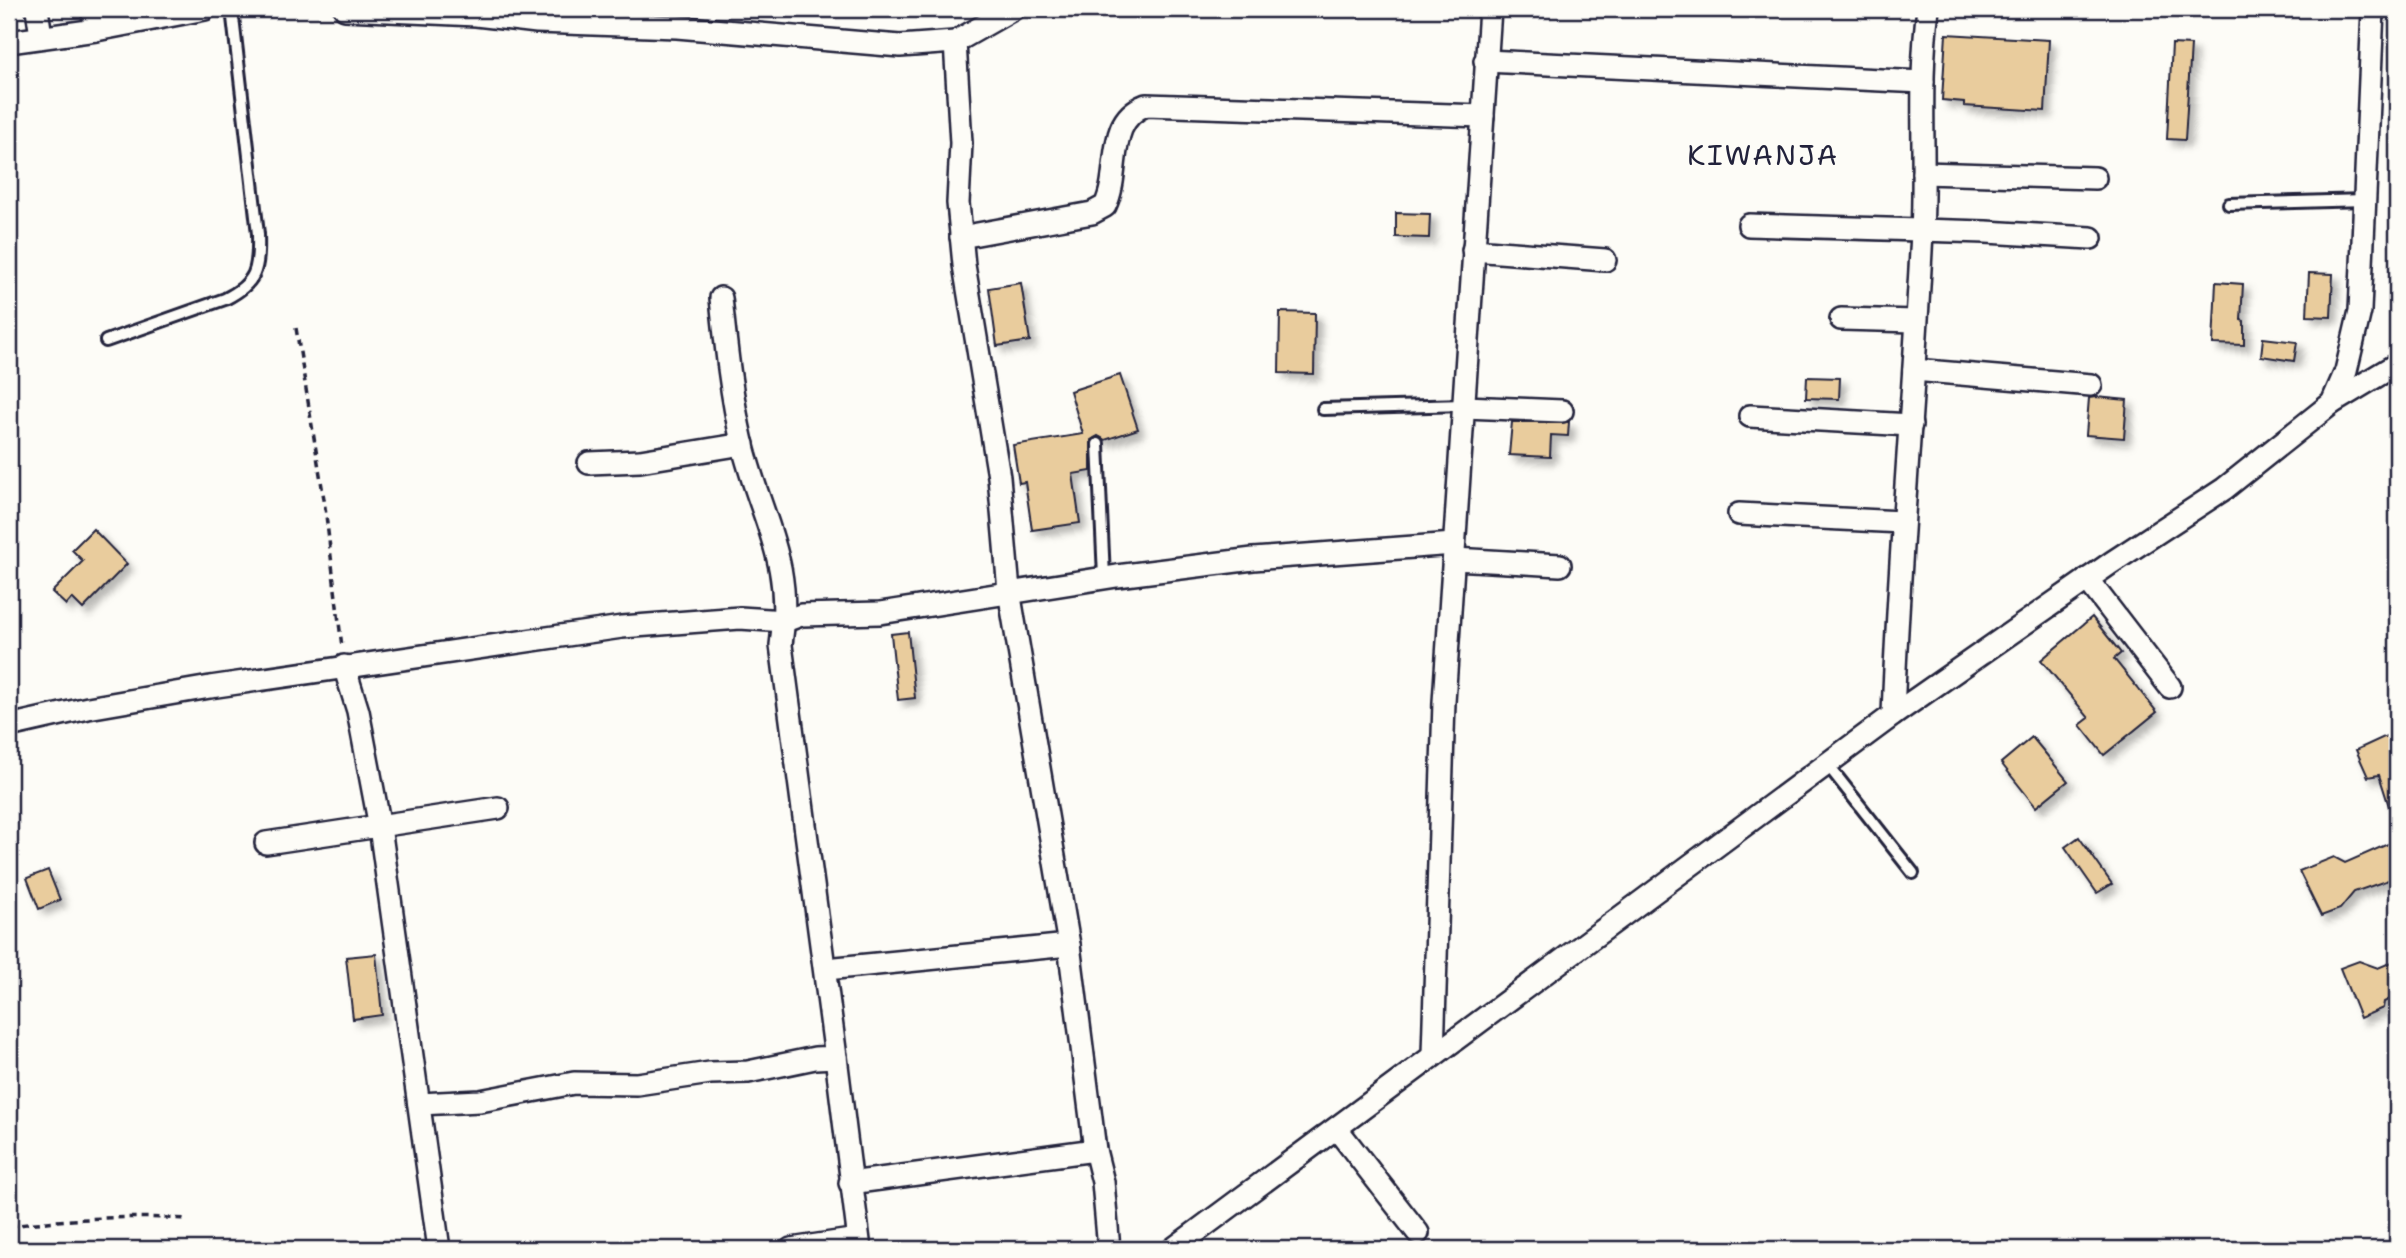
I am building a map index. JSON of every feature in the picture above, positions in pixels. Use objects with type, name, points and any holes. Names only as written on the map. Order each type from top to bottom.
[{"type":"street","points":[[37,9],[41,36]]},
{"type":"street","points":[[92,9],[96,30]]},
{"type":"street","points":[[9,42],[96,30],[205,9]]},
{"type":"street","points":[[345,9],[632,17],[900,46],[954,42],[1013,9]]},
{"type":"street","points":[[1433,1054],[1444,702],[1490,9]]},
{"type":"street","points":[[1894,715],[1902,522],[1911,425],[1922,230],[1923,82],[1928,9]]},
{"type":"street","points":[[2332,403],[2346,371],[2360,311],[2373,9]]},
{"type":"street","points":[[954,42],[961,143],[958,203],[961,237],[999,477],[1009,590],[1069,945],[1095,1150],[1103,1182],[1109,1249]]},
{"type":"street","points":[[1485,61],[1923,82]]},
{"type":"street","points":[[961,237],[1093,213],[1105,206],[1121,123],[1131,111],[1146,105],[1483,116]]},
{"type":"street","points":[[1923,173],[2095,178]]},
{"type":"street","points":[[1749,225],[2091,238]]},
{"type":"street","points":[[1473,250],[1605,260]]},
{"type":"street","points":[[720,298],[743,444],[781,563],[785,621],[781,645],[826,969],[859,1244],[791,1249]]},
{"type":"street","points":[[1841,319],[1916,321]]},
{"type":"street","points":[[1173,1249],[1894,715],[2087,579],[2224,488],[2332,403],[2397,364]]},
{"type":"street","points":[[1914,370],[2091,385]]},
{"type":"street","points":[[1464,406],[1562,411]]},
{"type":"street","points":[[1750,416],[1911,425]]},
{"type":"street","points":[[589,463],[640,461],[743,444]]},
{"type":"street","points":[[1739,514],[1902,522]]},
{"type":"street","points":[[9,726],[88,708],[344,666],[622,627],[740,618],[785,621],[801,615],[880,613],[1009,590],[1253,559],[1454,551],[1560,565]]},
{"type":"street","points":[[2087,579],[2170,687]]},
{"type":"street","points":[[344,666],[358,711],[380,827],[439,1249]]},
{"type":"street","points":[[266,843],[498,808]]},
{"type":"street","points":[[826,969],[1069,945]]},
{"type":"street","points":[[419,1104],[480,1101],[574,1083],[637,1084],[709,1073],[748,1072],[815,1058],[836,1057]]},
{"type":"street","points":[[1338,1129],[1418,1233]]},
{"type":"street","points":[[850,1183],[1095,1150]]},
{"type":"lane","points":[[106,341],[225,299],[243,290],[253,278],[258,259],[258,234],[232,9]]},
{"type":"lane","points":[[2229,204],[2365,200]]},
{"type":"lane","points":[[1323,409],[1464,406]]},
{"type":"lane","points":[[1098,444],[1104,578]]},
{"type":"lane","points":[[1827,764],[1913,873]]},
{"type":"path","points":[[296,328],[324,499],[344,666]]},
{"type":"path","points":[[9,1226],[110,1216],[187,1219]]},
{"type":"building","points":[[1946,34],[2049,40],[2045,111],[1964,106],[1964,102],[1942,100]]},
{"type":"building","points":[[2172,44],[2191,45],[2185,140],[2167,139]]},
{"type":"building","points":[[1396,213],[1430,214],[1429,238],[1396,237]]},
{"type":"building","points":[[2309,273],[2333,274],[2331,317],[2307,316]]},
{"type":"building","points":[[2216,282],[2243,284],[2241,320],[2244,321],[2244,345],[2213,344]]},
{"type":"building","points":[[1021,283],[1030,341],[997,346],[989,288]]},
{"type":"building","points":[[1280,312],[1315,313],[1314,374],[1279,373]]},
{"type":"building","points":[[2263,338],[2297,342],[2294,361],[2261,356]]},
{"type":"building","points":[[1120,375],[1138,429],[1105,440],[1098,436],[1091,440],[1091,471],[1073,474],[1080,523],[1032,530],[1025,482],[1019,483],[1013,445],[1083,434],[1070,391]]},
{"type":"building","points":[[1807,377],[1840,378],[1839,399],[1806,398]]},
{"type":"building","points":[[2089,398],[2127,400],[2124,438],[2086,435]]},
{"type":"building","points":[[1512,422],[1569,422],[1568,436],[1551,435],[1550,457],[1509,455]]},
{"type":"building","points":[[93,529],[127,564],[83,609],[72,598],[66,605],[52,592],[83,561],[72,550]]},
{"type":"building","points":[[2092,617],[2121,653],[2114,659],[2157,712],[2104,755],[2080,725],[2089,718],[2041,660]]},
{"type":"building","points":[[908,632],[915,698],[898,700],[891,634]]},
{"type":"building","points":[[2397,731],[2397,821],[2394,822],[2379,775],[2368,777],[2356,750]]},
{"type":"building","points":[[2032,737],[2068,781],[2036,807],[2001,763]]},
{"type":"building","points":[[2079,837],[2112,884],[2097,893],[2065,847]]},
{"type":"building","points":[[2397,840],[2397,877],[2354,892],[2340,909],[2321,916],[2299,871],[2334,857],[2345,863]]},
{"type":"building","points":[[48,870],[60,900],[39,909],[27,878]]},
{"type":"building","points":[[376,954],[382,1015],[353,1019],[346,957]]},
{"type":"building","points":[[2397,960],[2397,996],[2384,1002],[2383,1008],[2360,1018],[2340,968],[2359,961],[2378,968]]},
{"type":"district","name":"KIWANJA","points":[[1763,155]]}]
